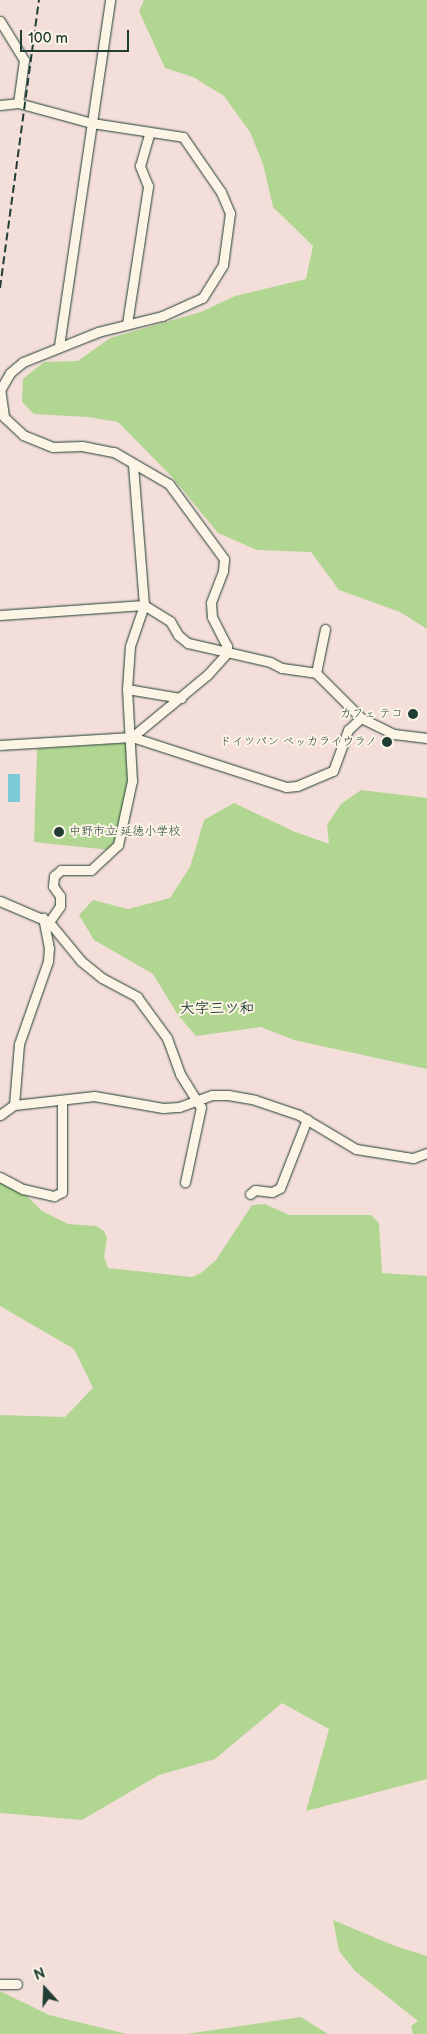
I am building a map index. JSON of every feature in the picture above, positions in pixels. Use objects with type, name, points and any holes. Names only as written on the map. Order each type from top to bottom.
[{"type":"street","points":[[58,346],[110,0]]},
{"type":"street","points":[[0,21],[24,60],[18,103]]},
{"type":"street","points":[[0,106],[18,103],[92,123],[148,134],[182,137],[221,192],[230,213],[230,232],[220,274],[202,298],[162,316],[127,324],[58,346],[23,362],[10,374],[0,389],[4,417],[23,435],[53,447],[97,447],[114,452],[176,490],[224,560],[223,571],[211,603],[212,617],[227,646],[227,653],[181,698],[132,737]]},
{"type":"street","points":[[127,324],[148,186],[140,166],[148,134]]},
{"type":"street","points":[[46,920],[60,906],[60,896],[53,886],[54,876],[61,870],[91,870],[118,845],[132,782],[132,737],[128,689],[130,646],[144,605],[134,465]]},
{"type":"street","points":[[0,615],[144,605],[170,621],[178,635],[188,643],[270,662],[282,668],[316,673],[361,718],[394,734],[427,738]]},
{"type":"street","points":[[316,673],[325,629]]},
{"type":"street","points":[[128,689],[181,698]]},
{"type":"street","points":[[0,745],[132,737],[286,787],[296,786],[333,771],[348,730],[361,718]]},
{"type":"street","points":[[0,901],[46,920],[81,961],[102,978],[138,997],[167,1038],[180,1074],[198,1099],[201,1107],[185,1182]]},
{"type":"street","points":[[14,1105],[18,1044],[48,960],[49,948],[46,920]]},
{"type":"street","points":[[0,1115],[14,1105],[94,1096],[164,1108],[179,1107],[198,1099],[220,1095],[255,1100],[308,1119],[356,1149],[413,1158],[427,1153]]},
{"type":"street","points":[[0,1177],[38,1192],[54,1196],[62,1192],[62,1100]]},
{"type":"street","points":[[250,1194],[255,1190],[272,1192],[280,1188],[308,1119]]},
{"type":"street","points":[[0,1984],[16,1984]]},
{"type":"green space","points":[[144,0],[427,0],[427,629],[400,612],[339,590],[311,552],[257,550],[218,533],[172,477],[118,422],[88,417],[34,414],[22,402],[23,379],[44,362],[78,361],[110,338],[201,312],[235,296],[306,279],[313,246],[273,207],[263,164],[250,132],[224,96],[193,77],[165,68],[139,11]]},
{"type":"green space","points":[[128,743],[128,781],[115,842],[110,850],[34,842],[37,749]]},
{"type":"green space","points":[[361,790],[427,798],[427,1069],[294,1040],[261,1027],[196,1036],[178,1015],[153,974],[94,940],[79,915],[93,900],[128,909],[170,898],[190,867],[204,820],[234,803],[293,831],[329,844],[327,825],[341,804]]},
{"type":"green space","points":[[0,1182],[26,1195],[42,1211],[68,1224],[96,1226],[104,1231],[107,1238],[104,1257],[108,1268],[192,1277],[201,1273],[216,1260],[252,1205],[265,1204],[289,1215],[371,1215],[379,1223],[382,1273],[427,1276],[427,1779],[306,1811],[329,1729],[282,1703],[215,1759],[159,1775],[82,1820],[0,1813],[0,1415],[65,1417],[93,1388],[74,1349],[0,1306]]},
{"type":"green space","points":[[333,1920],[395,1946],[427,1956],[427,2034],[413,2034],[411,2026],[418,2021],[355,1971],[339,1951]]},
{"type":"green space","points":[[0,1991],[49,2015],[127,2034],[0,2034]]},
{"type":"green space","points":[[301,2017],[328,2034],[186,2034]]},
{"type":"water","points":[[8,774],[20,774],[20,802],[8,802]]},
{"type":"railway","points":[[0,288],[39,0]]},
{"type":"place","name":"カフェ テコ","points":[[413,714]]},
{"type":"place","name":"ドイツパン ベッカライウラノ","points":[[387,742]]},
{"type":"place","name":"中野市立 延徳小学校","points":[[59,832]]},
{"type":"district","name":"大字三ツ和","points":[[217,1009]]}]
